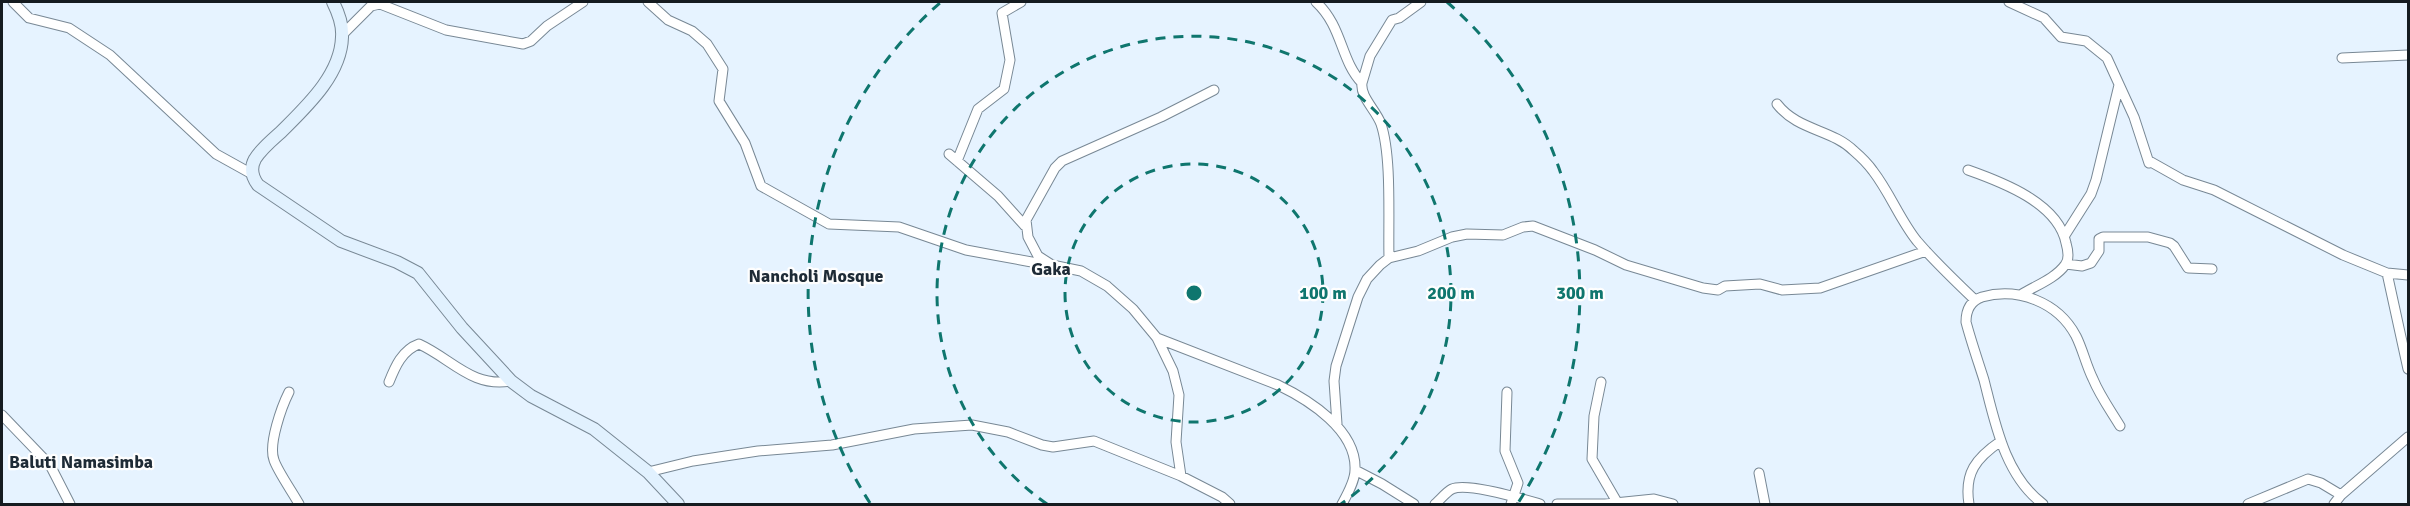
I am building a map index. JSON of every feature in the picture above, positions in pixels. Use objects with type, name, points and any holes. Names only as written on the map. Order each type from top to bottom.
[{"type":"street","points":[[13,2],[29,18],[69,28],[110,55],[216,154],[252,174],[258,185],[327,234],[355,248],[397,262],[418,273],[462,328],[511,381],[531,396],[594,429],[648,472],[678,504]]},
{"type":"street","points":[[252,174],[255,160],[308,104],[329,77],[341,50],[342,35],[333,2]]},
{"type":"street","points":[[342,35],[371,6],[380,4],[446,30],[523,44],[531,41],[547,26],[583,2]]},
{"type":"street","points":[[648,2],[671,23],[700,37],[722,65],[724,72],[718,94],[719,101],[745,143],[759,184],[766,189],[829,224],[900,227],[966,250],[1081,271],[1107,286],[1133,309],[1157,338],[1173,371],[1179,395],[1176,442],[1181,476]]},
{"type":"street","points":[[957,161],[978,109],[1004,89],[1010,60],[1002,24],[1002,13],[1021,2]]},
{"type":"street","points":[[1316,2],[1332,20],[1353,74],[1362,83]]},
{"type":"street","points":[[1389,258],[1385,142],[1380,121],[1361,90],[1370,56],[1392,20],[1399,18],[1422,2]]},
{"type":"street","points":[[2008,2],[2044,18],[2061,37],[2086,41],[2107,58],[2134,117],[2149,163],[2183,180],[2214,190],[2343,255],[2387,273],[2409,275]]},
{"type":"street","points":[[2342,58],[2409,55]]},
{"type":"street","points":[[2065,235],[2091,194],[2119,85]]},
{"type":"street","points":[[1025,226],[1028,215],[1055,168],[1065,158],[1161,117],[1214,90]]},
{"type":"street","points":[[1778,104],[1784,112],[1796,120],[1815,131],[1840,138],[1852,149],[1873,171],[1916,240],[1975,300]]},
{"type":"street","points":[[949,154],[998,196],[1025,226],[1033,250],[1052,265]]},
{"type":"street","points":[[1968,170],[2031,198],[2065,235],[2068,257],[2066,264],[2060,271],[2022,294]]},
{"type":"street","points":[[1342,504],[1356,471],[1353,454],[1337,424],[1334,381],[1342,344],[1358,297],[1367,279],[1389,258],[1418,251],[1452,237],[1467,234],[1503,235],[1523,227],[1533,226],[1595,250],[1626,265],[1703,288],[1718,290],[1725,286],[1761,284],[1782,290],[1820,288],[1926,251]]},
{"type":"street","points":[[2066,264],[2082,266],[2091,263],[2099,251],[2099,238],[2137,236],[2170,243],[2188,268],[2212,269]]},
{"type":"street","points":[[2387,273],[2409,369]]},
{"type":"street","points":[[2043,504],[2033,497],[2021,482],[2001,441],[1966,322],[1966,313],[1975,300],[1985,296],[2022,294],[2036,299],[2065,321],[2074,334],[2097,389],[2120,426]]},
{"type":"street","points":[[1157,338],[1278,385],[1292,392],[1337,424]]},
{"type":"street","points":[[389,382],[401,357],[419,344],[475,378],[496,384],[511,381]]},
{"type":"street","points":[[1601,382],[1594,416],[1592,459],[1617,502]]},
{"type":"street","points":[[289,392],[275,434],[272,454],[299,504]]},
{"type":"street","points":[[1507,392],[1505,452],[1518,483],[1512,500]]},
{"type":"street","points":[[2,415],[50,465],[70,504]]},
{"type":"street","points":[[648,472],[693,461],[758,451],[832,445],[914,429],[958,425],[1008,432],[1053,447],[1094,441],[1181,476],[1230,504]]},
{"type":"street","points":[[2334,504],[2341,495],[2409,437]]},
{"type":"street","points":[[1969,504],[1970,476],[1976,461],[2001,441]]},
{"type":"street","points":[[2397,448],[2409,446]]},
{"type":"street","points":[[1356,471],[1414,504]]},
{"type":"street","points":[[1759,473],[1765,504]]},
{"type":"street","points":[[2248,504],[2308,479],[2321,483],[2341,495]]},
{"type":"street","points":[[1434,504],[1455,488],[1464,487],[1512,500],[1540,504]]},
{"type":"street","points":[[1557,504],[1654,499],[1672,504]]},
{"type":"district","name":"Gaka","points":[[1051,269]]},
{"type":"district","name":"Nancholi Mosque","points":[[816,276]]},
{"type":"district","name":"Baluti Namasimba","points":[[81,462]]}]
